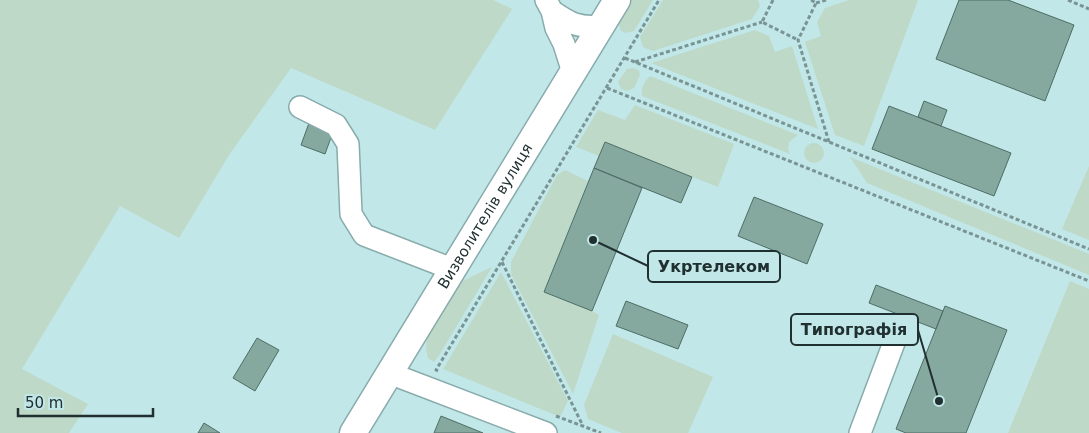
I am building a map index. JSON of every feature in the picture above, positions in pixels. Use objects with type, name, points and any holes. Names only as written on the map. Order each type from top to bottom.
[{"type":"main road","name":"Визволителів вулиця","points":[[353,433],[616,0]]},
{"type":"street","points":[[549,5],[572,24],[589,27],[600,26]]},
{"type":"street","points":[[549,5],[570,63],[576,66]]},
{"type":"street","points":[[300,107],[336,125],[348,144],[352,214],[364,235],[452,269]]},
{"type":"street","points":[[860,433],[898,332]]},
{"type":"street","points":[[389,373],[546,433]]},
{"type":"path","points":[[436,370],[659,0]]},
{"type":"path","points":[[762,22],[773,0]]},
{"type":"path","points":[[811,0],[816,3]]},
{"type":"path","points":[[826,0],[816,3],[798,40],[829,142]]},
{"type":"path","points":[[1068,0],[1089,8]]},
{"type":"path","points":[[635,62],[762,22],[798,40]]},
{"type":"path","points":[[624,58],[1089,249]]},
{"type":"path","points":[[607,87],[1089,281]]},
{"type":"path","points":[[502,261],[583,426]]},
{"type":"green space","points":[[0,0],[493,0],[512,9],[435,130],[291,68],[229,155],[179,238],[120,206],[22,369],[88,404],[69,433],[0,433]]},
{"type":"green space","points":[[631,0],[653,0],[634,31],[626,33],[621,31],[618,22]]},
{"type":"green space","points":[[663,0],[758,0],[760,6],[752,19],[653,51],[643,47],[640,37]]},
{"type":"green space","points":[[849,0],[918,0],[864,146],[835,135],[805,42],[821,36],[817,22],[825,8]]},
{"type":"green space","points":[[755,30],[769,36],[775,52],[792,46],[818,129],[651,63]]},
{"type":"green space","points":[[627,69],[639,70],[640,75],[634,88],[627,91],[621,89],[618,82]]},
{"type":"green space","points":[[650,76],[798,135],[789,142],[788,149],[790,154],[642,96],[643,85]]},
{"type":"green space","points":[[635,105],[734,144],[718,187],[605,142],[599,156],[576,147],[598,110],[625,120]]},
{"type":"green space","points":[[814,143],[821,146],[824,153],[821,160],[814,163],[807,160],[804,153],[807,146]]},
{"type":"green space","points":[[850,157],[1089,254],[1089,275],[867,183]]},
{"type":"green space","points":[[1089,166],[1089,240],[1062,229]]},
{"type":"green space","points":[[565,170],[588,181],[544,292],[599,315],[573,394],[511,274],[511,262],[557,175]]},
{"type":"green space","points":[[492,267],[434,362],[428,358],[426,349],[427,338],[431,329],[460,282]]},
{"type":"green space","points":[[501,272],[568,401],[560,417],[443,369]]},
{"type":"green space","points":[[1070,281],[1089,289],[1089,433],[1008,433]]},
{"type":"green space","points":[[613,334],[713,377],[688,433],[622,433],[588,419],[584,405]]},
{"type":"building","points":[[959,0],[1008,0],[1074,25],[1045,101],[936,59]]},
{"type":"building","points":[[924,101],[947,110],[941,126],[918,117]]},
{"type":"building","points":[[889,106],[1011,153],[994,196],[872,149]]},
{"type":"building","points":[[309,123],[333,132],[325,154],[301,145]]},
{"type":"building","points":[[605,142],[692,177],[681,203],[594,168]]},
{"type":"building","points":[[594,168],[642,188],[592,311],[544,292]]},
{"type":"building","points":[[754,197],[823,224],[807,264],[738,236]]},
{"type":"building","points":[[876,285],[943,311],[936,329],[869,303]]},
{"type":"building","points":[[626,301],[688,325],[678,349],[616,326]]},
{"type":"building","points":[[945,306],[1007,330],[966,433],[906,433],[896,429]]},
{"type":"building","points":[[257,338],[279,350],[255,391],[233,378]]},
{"type":"building","points":[[441,416],[483,433],[434,433]]},
{"type":"building","points":[[204,423],[220,433],[198,433]]},
{"type":"place","name":"Укртелеком","points":[[593,240]]},
{"type":"place","name":"Типографія","points":[[939,401]]}]
